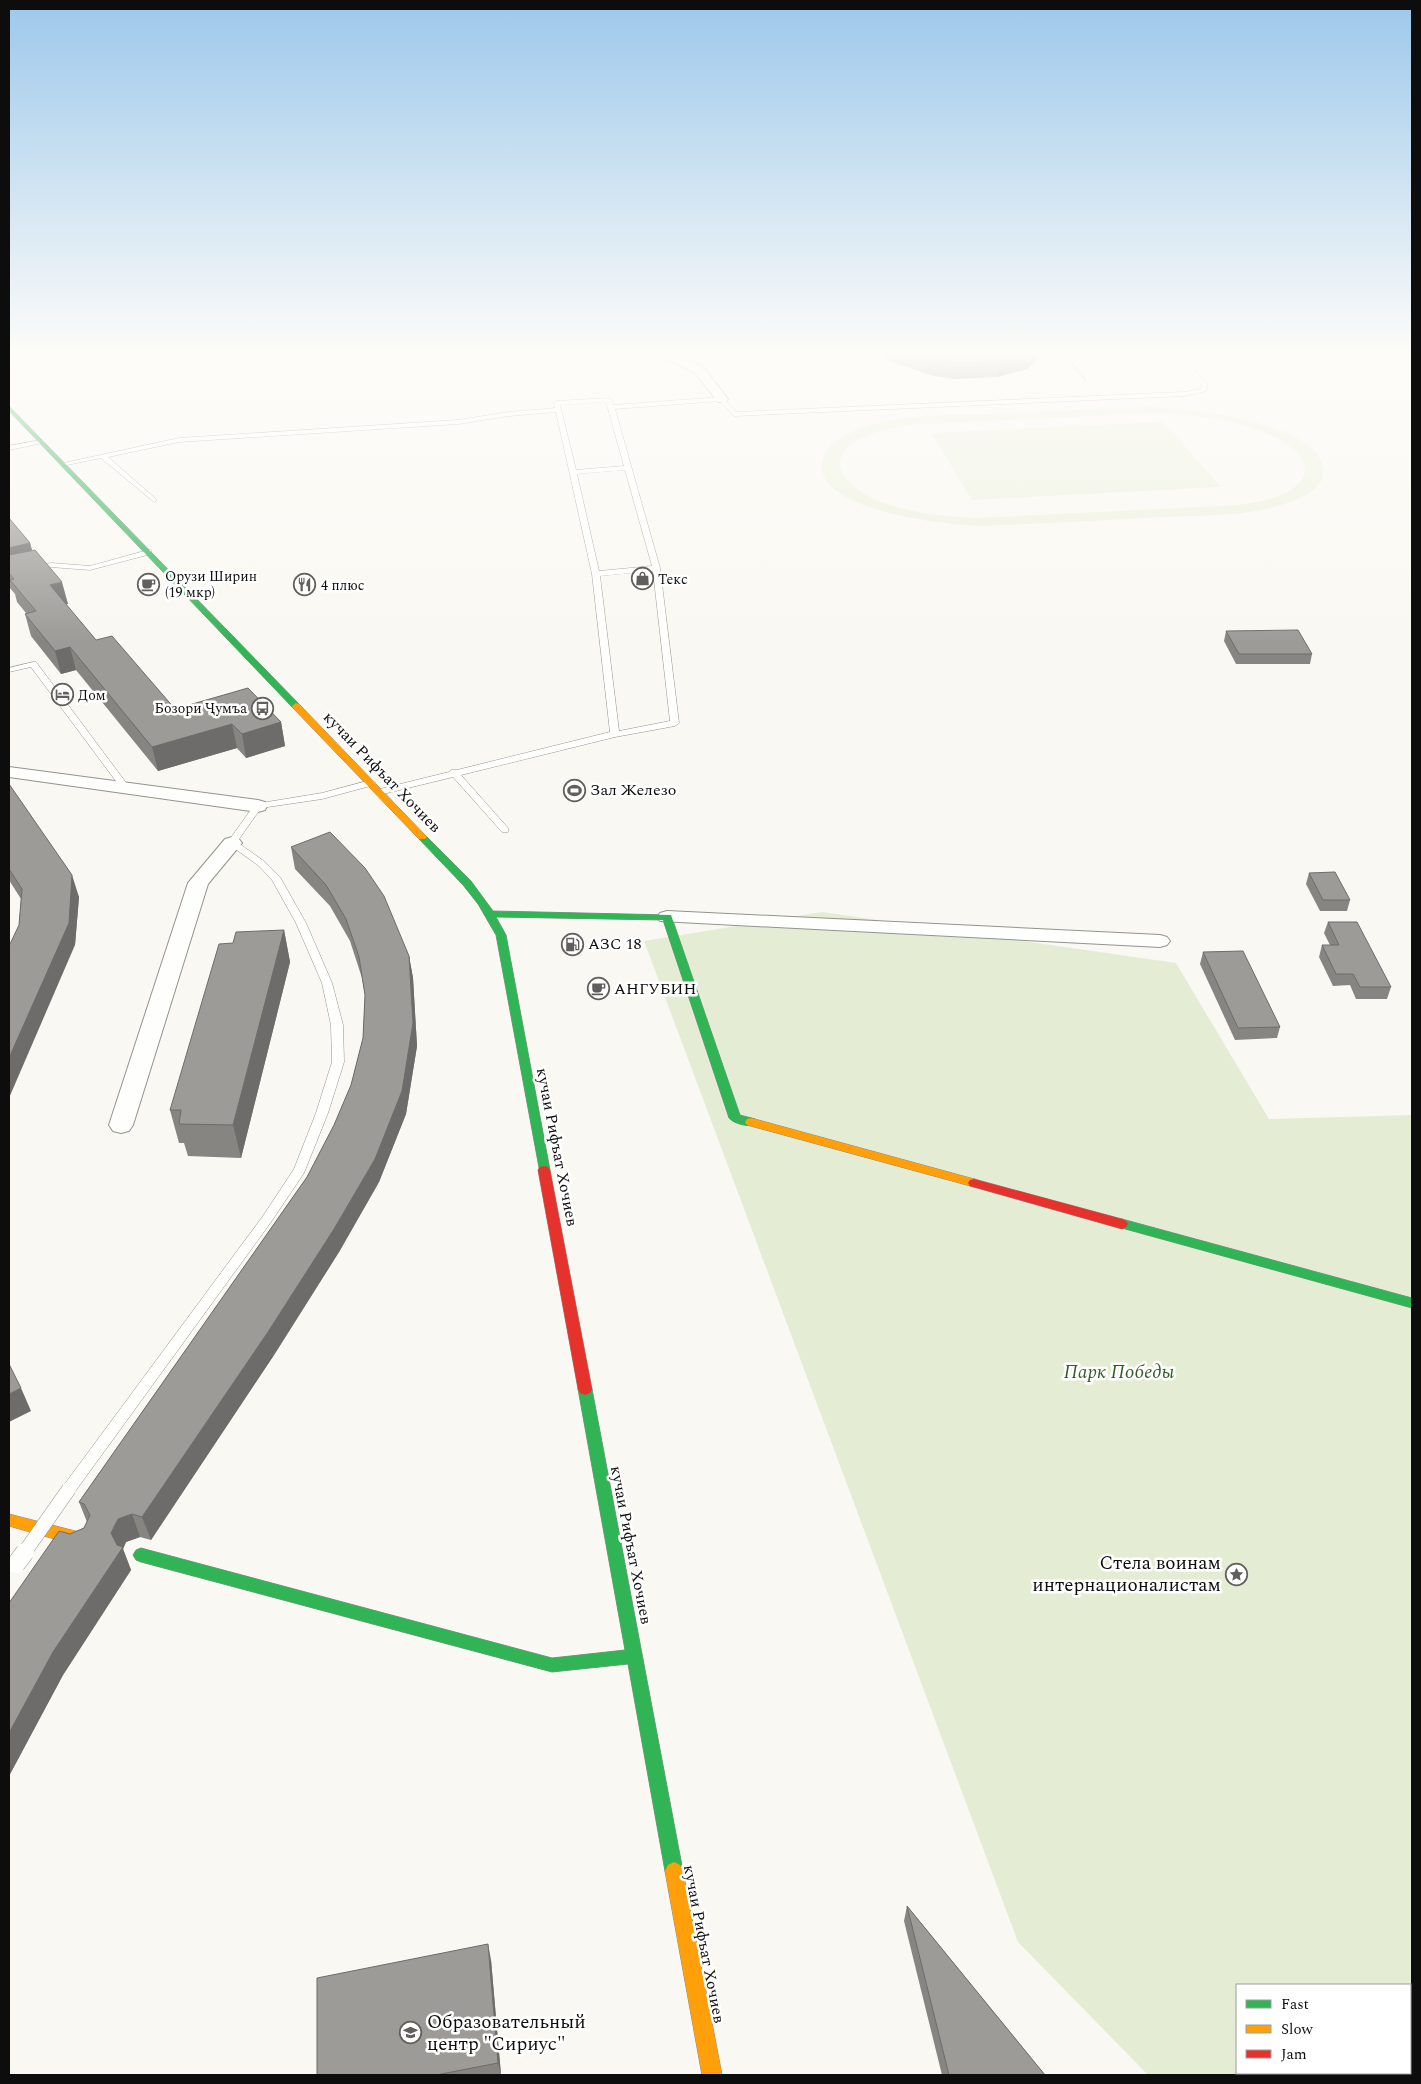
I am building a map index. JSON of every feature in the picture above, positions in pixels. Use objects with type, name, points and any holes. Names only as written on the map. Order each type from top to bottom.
[{"type":"main road","name":"кучаи Рифъат Хочиев","points":[[46,447],[467,883],[501,935],[712,2075]]},
{"type":"main road","points":[[489,914],[667,917],[735,1118],[1412,1303]]},
{"type":"main road","points":[[9,1520],[79,1539]]},
{"type":"main road","points":[[141,1555],[552,1665],[634,1656]]},
{"type":"street","points":[[9,772],[127,790],[258,806]]},
{"type":"street","points":[[120,1125],[198,883],[232,843]]},
{"type":"street","points":[[667,917],[1160,941]]},
{"type":"lane","points":[[62,464],[145,447]]},
{"type":"lane","points":[[568,447],[596,574],[615,734]]},
{"type":"lane","points":[[379,792],[454,772],[615,734],[675,723],[656,568],[622,447]]},
{"type":"lane","points":[[103,456],[154,500]]},
{"type":"lane","points":[[574,472],[628,468]]},
{"type":"lane","points":[[9,575],[51,565],[90,568],[148,552]]},
{"type":"lane","points":[[596,574],[656,568]]},
{"type":"lane","points":[[9,670],[33,664],[127,790]]},
{"type":"lane","points":[[454,772],[504,830]]},
{"type":"lane","points":[[12,1568],[268,1219],[300,1170],[322,1113],[338,1062],[337,1025],[327,983],[301,922],[276,879],[262,864],[232,843],[258,806],[322,796],[371,783]]},
{"type":"green space","points":[[829,447],[849,447],[841,458],[840,467],[850,483],[869,496],[903,509],[953,517],[978,518],[1253,503],[1283,494],[1296,486],[1303,477],[1305,468],[1302,460],[1291,447],[1309,447],[1317,454],[1323,471],[1323,477],[1313,490],[1298,499],[1245,513],[980,526],[912,518],[884,512],[857,503],[836,491],[824,476],[823,458]]},
{"type":"green space","points":[[940,447],[1186,447],[1221,487],[972,500]]},
{"type":"green space","name":"Парк Победы","points":[[822,912],[1176,963],[1269,1119],[1412,1115],[1412,2075],[1148,2075],[1018,1942],[644,941]]},
{"type":"building","points":[[9,518],[30,543],[9,548]]},
{"type":"building","points":[[35,550],[62,582],[50,585],[96,640],[112,636],[175,709],[248,688],[281,722],[242,734],[232,724],[152,747],[70,647],[55,651],[25,614],[36,611],[10,580],[14,579],[9,573],[9,555]]},
{"type":"building","points":[[1298,630],[1312,654],[1239,654],[1226,631]]},
{"type":"building","points":[[9,784],[72,875],[69,923],[9,1058],[9,946],[19,925],[22,889],[9,869]]},
{"type":"building","points":[[330,832],[365,868],[384,896],[409,956],[413,1023],[402,1091],[375,1159],[334,1229],[268,1332],[142,1517],[132,1514],[118,1519],[111,1533],[117,1545],[123,1547],[53,1652],[9,1733],[9,1603],[59,1531],[70,1534],[84,1528],[90,1515],[84,1504],[79,1502],[307,1177],[334,1125],[351,1085],[363,1038],[365,995],[359,957],[346,919],[326,885],[291,847]]},
{"type":"building","points":[[1335,872],[1350,900],[1323,900],[1309,873]]},
{"type":"building","points":[[1328,922],[1357,922],[1391,987],[1360,987],[1353,974],[1336,974],[1322,945],[1339,945]]},
{"type":"building","points":[[284,930],[233,1125],[179,1124],[181,1110],[170,1110],[219,944],[233,943],[236,932]]},
{"type":"building","points":[[1243,951],[1280,1027],[1238,1028],[1203,952]]},
{"type":"building","points":[[9,1364],[21,1388],[9,1394]]},
{"type":"building","points":[[907,1906],[1045,2075],[949,2075]]},
{"type":"building","points":[[488,1944],[498,2063],[436,2075],[317,2075],[317,1978]]},
{"type":"traffic: fast","points":[[47,447],[296,706]]},
{"type":"traffic: fast","points":[[422,837],[467,883],[483,903],[501,935],[544,1170]]},
{"type":"traffic: fast","points":[[489,914],[667,917],[735,1118],[751,1122]]},
{"type":"traffic: fast","points":[[1122,1224],[1412,1303]]},
{"type":"traffic: fast","points":[[585,1389],[674,1871]]},
{"type":"traffic: fast","points":[[141,1555],[552,1665],[634,1656]]},
{"type":"traffic: slow","points":[[296,706],[422,837]]},
{"type":"traffic: slow","points":[[751,1122],[974,1183]]},
{"type":"traffic: slow","points":[[9,1520],[79,1539]]},
{"type":"traffic: slow","points":[[674,1871],[712,2075]]},
{"type":"traffic: jam","points":[[544,1170],[585,1389]]},
{"type":"traffic: jam","points":[[974,1183],[1122,1224]]},
{"type":"place","name":"Текс","points":[[642,579]]},
{"type":"place","name":"Орузи Ширин (19 мкр)","points":[[149,584]]},
{"type":"place","name":"4 плюс","points":[[305,585]]},
{"type":"place","name":"Дом","points":[[62,695]]},
{"type":"place","name":"Бозори Ҷумъа","points":[[263,708]]},
{"type":"place","name":"Зал Железо","points":[[574,790]]},
{"type":"place","name":"АЗС 18","points":[[572,944]]},
{"type":"place","name":"АНГУБИН","points":[[598,989]]},
{"type":"place","name":"Стела воинам интернационалистам","points":[[1237,1574]]},
{"type":"place","name":"Образовательный центр \"Сириус\"","points":[[411,2033]]}]
